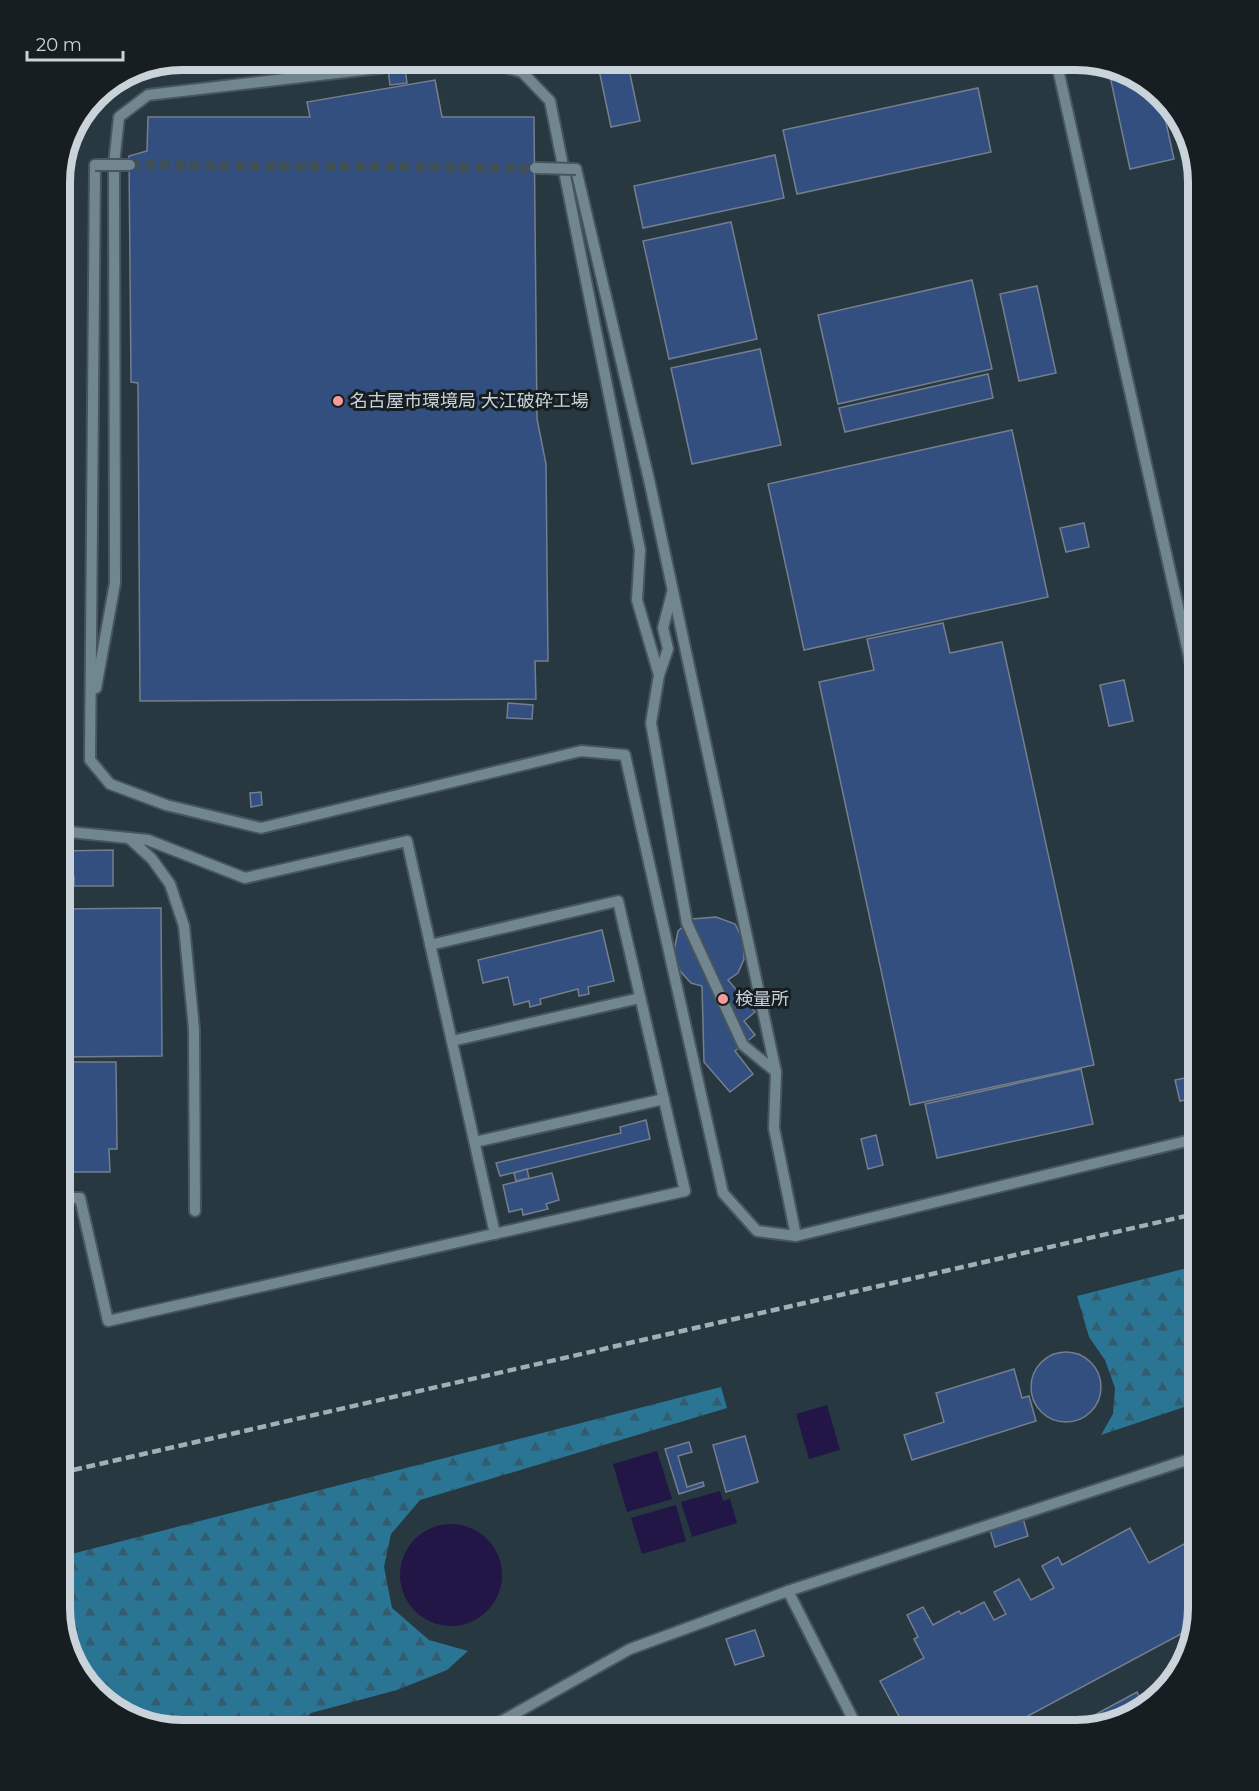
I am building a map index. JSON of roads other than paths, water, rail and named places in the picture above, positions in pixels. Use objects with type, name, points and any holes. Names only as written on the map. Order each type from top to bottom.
[{"type":"street","points":[[317,70],[318,75]]},
{"type":"street","points":[[91,718],[115,583],[114,164],[118,117],[148,95],[360,70]]},
{"type":"street","points":[[516,70],[522,72],[550,101],[640,550],[637,600],[659,675]]},
{"type":"street","points":[[1058,71],[1188,652]]},
{"type":"street","points":[[130,165],[95,165],[90,760],[110,784],[166,805],[261,828],[581,751],[626,754],[723,1193],[757,1231],[796,1236],[1188,1141]]},
{"type":"street","points":[[535,168],[576,169],[650,484],[776,1072],[774,1128],[796,1236]]},
{"type":"street","points":[[672,590],[663,628],[668,649],[659,675],[651,723],[687,923],[743,1044],[776,1072]]},
{"type":"street","points":[[71,832],[148,840],[245,878],[407,841],[495,1234]]},
{"type":"street","points":[[129,838],[152,859],[170,884],[184,926],[194,1029],[195,1211]]},
{"type":"street","points":[[70,1198],[80,1198],[108,1321],[685,1191],[618,901],[430,945]]},
{"type":"street","points":[[452,1041],[640,998]]},
{"type":"street","points":[[475,1142],[664,1099]]},
{"type":"street","points":[[504,1720],[630,1649],[788,1591],[1188,1460]]},
{"type":"street","points":[[788,1591],[853,1720]]},
{"type":"tunnel","points":[[130,165],[535,168]]},
{"type":"railway","points":[[70,1471],[1188,1216]]},
{"type":"place","name":"名古屋市環境局 大江破砕工場","points":[[338,401]]},
{"type":"place","name":"検量所","points":[[723,999]]}]
